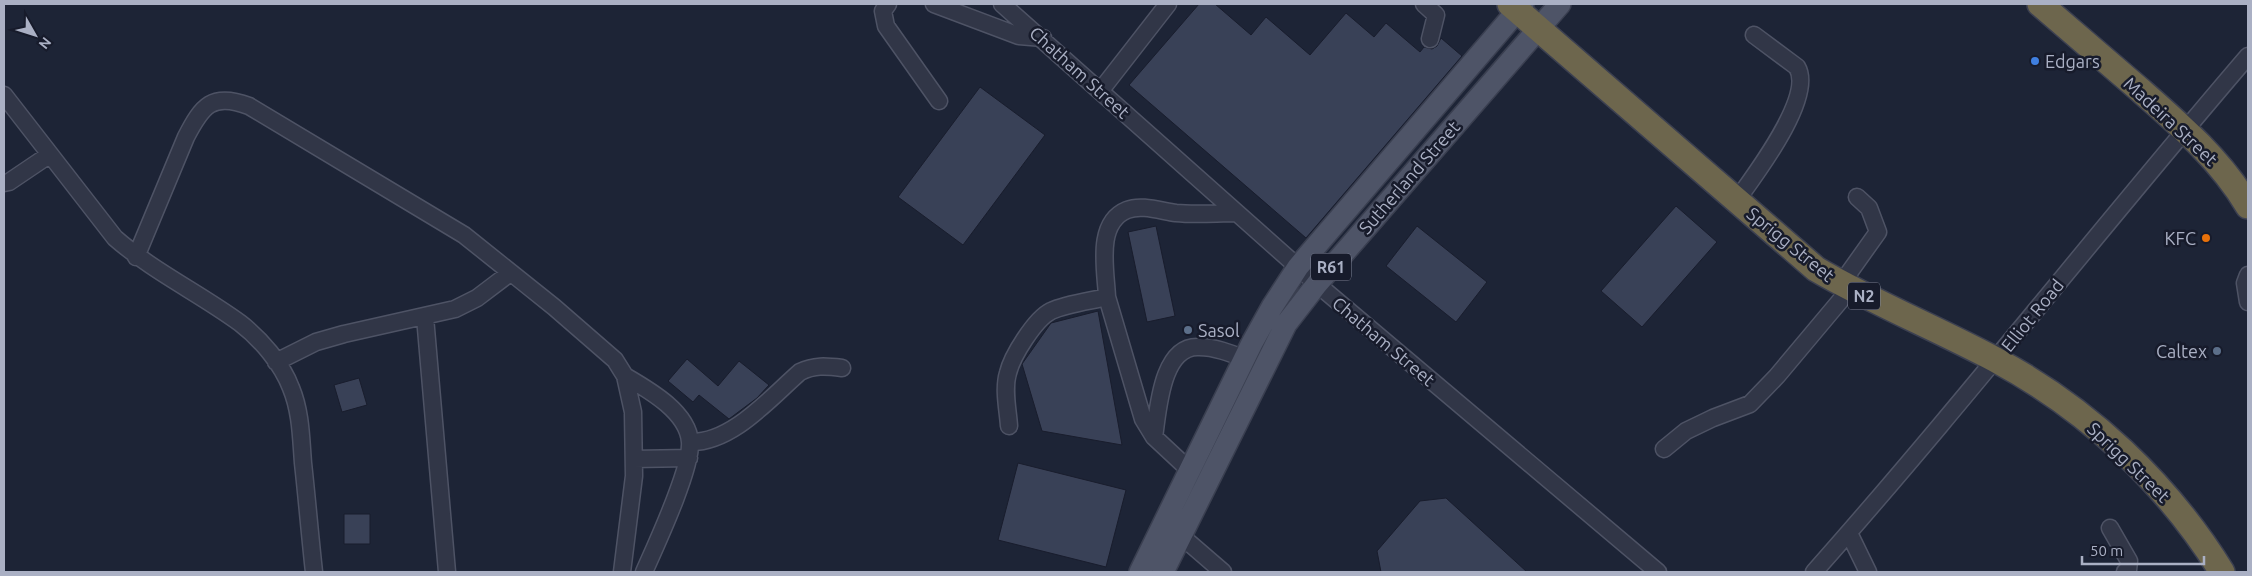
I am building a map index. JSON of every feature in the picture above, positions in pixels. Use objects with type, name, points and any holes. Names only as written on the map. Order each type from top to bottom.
[{"type":"highway","name":"Madeira Street","points":[[2040,4],[2185,129],[2220,166],[2236,186],[2248,206]]},
{"type":"highway","name":"Sprigg Street","points":[[1517,6],[1538,28],[1816,269],[1845,286],[1996,360],[2032,381],[2076,411],[2112,440],[2152,480],[2201,538],[2222,572]]},
{"type":"main road","name":"Sutherland Street","points":[[1197,478],[1286,324],[1316,284],[1560,4]]},
{"type":"main road","name":"Sutherland Street","points":[[1140,572],[1173,528],[1197,478],[1245,358],[1272,307],[1298,267],[1517,6]]},
{"type":"main road","name":"Sutherland Street","points":[[1163,572],[1173,528]]},
{"type":"street","points":[[888,4],[883,11],[886,26],[939,102]]},
{"type":"street","points":[[934,4],[1019,36],[1043,38]]},
{"type":"street","name":"Chatham Street","points":[[1002,4],[1043,38],[1316,284],[1658,572]]},
{"type":"street","points":[[1101,90],[1168,4]]},
{"type":"street","points":[[1424,4],[1436,15],[1430,40]]},
{"type":"street","points":[[1737,200],[1767,159],[1784,130],[1796,101],[1800,82],[1797,67],[1754,35]]},
{"type":"street","name":"Elliot Road","points":[[1814,572],[1996,360],[2185,129],[2248,56]]},
{"type":"street","points":[[4,95],[49,155],[116,238],[136,257],[240,324],[260,340],[276,362],[291,388],[299,418],[314,572]]},
{"type":"street","points":[[136,257],[186,137],[196,118],[207,106],[218,101],[231,99],[248,106],[464,235],[554,307],[614,360],[625,376],[633,412],[634,476],[622,572]]},
{"type":"street","points":[[4,183],[9,182],[49,155]]},
{"type":"street","points":[[1664,449],[1686,432],[1713,418],[1750,404],[1777,376],[1845,286],[1878,232],[1869,208],[1858,197]]},
{"type":"street","points":[[1197,478],[1154,438],[1143,420],[1107,297],[1105,251],[1107,235],[1113,220],[1127,210],[1140,208],[1178,213],[1238,213]]},
{"type":"street","points":[[276,362],[316,342],[344,334],[455,310],[477,298],[510,273]]},
{"type":"street","points":[[2248,275],[2244,283],[2248,302]]},
{"type":"street","points":[[1009,426],[1006,389],[1008,373],[1026,338],[1040,320],[1051,311],[1107,297]]},
{"type":"street","points":[[426,317],[447,572]]},
{"type":"street","points":[[1154,438],[1160,394],[1167,372],[1179,355],[1197,346],[1223,350],[1245,358]]},
{"type":"street","points":[[634,459],[689,450],[730,431],[800,372],[811,367],[842,368]]},
{"type":"street","points":[[625,376],[654,393],[670,406],[686,429],[689,450],[679,488],[644,572]]},
{"type":"street","points":[[1173,528],[1223,572]]},
{"type":"street","points":[[2110,528],[2129,562],[2128,570],[2125,572]]},
{"type":"street","points":[[1849,533],[1868,572]]},
{"type":"building","points":[[1199,4],[1215,4],[1251,35],[1266,17],[1310,55],[1346,13],[1374,37],[1386,23],[1420,52],[1424,47],[1432,49],[1437,46],[1441,38],[1462,56],[1306,238],[1129,85]]},
{"type":"building","points":[[980,87],[1045,135],[963,245],[898,197]]},
{"type":"building","points":[[1676,206],[1717,242],[1642,327],[1601,291]]},
{"type":"building","points":[[1156,226],[1175,316],[1147,322],[1128,232]]},
{"type":"building","points":[[1417,226],[1487,282],[1456,322],[1386,266]]},
{"type":"building","points":[[1098,311],[1122,445],[1042,431],[1022,364],[1051,323]]},
{"type":"building","points":[[687,359],[718,386],[739,361],[769,385],[757,398],[729,419],[699,395],[693,402],[668,381]]},
{"type":"building","points":[[359,378],[367,405],[342,412],[334,385]]},
{"type":"building","points":[[1018,463],[1126,490],[1106,567],[998,540]]},
{"type":"building","points":[[1446,498],[1527,572],[1381,572],[1377,551],[1420,501]]},
{"type":"building","points":[[344,514],[370,514],[370,544],[344,544]]},
{"type":"place","name":"Edgars","points":[[2035,61]]},
{"type":"place","name":"KFC","points":[[2206,238]]},
{"type":"place","name":"Sasol","points":[[1188,330]]},
{"type":"place","name":"Caltex","points":[[2217,351]]}]
